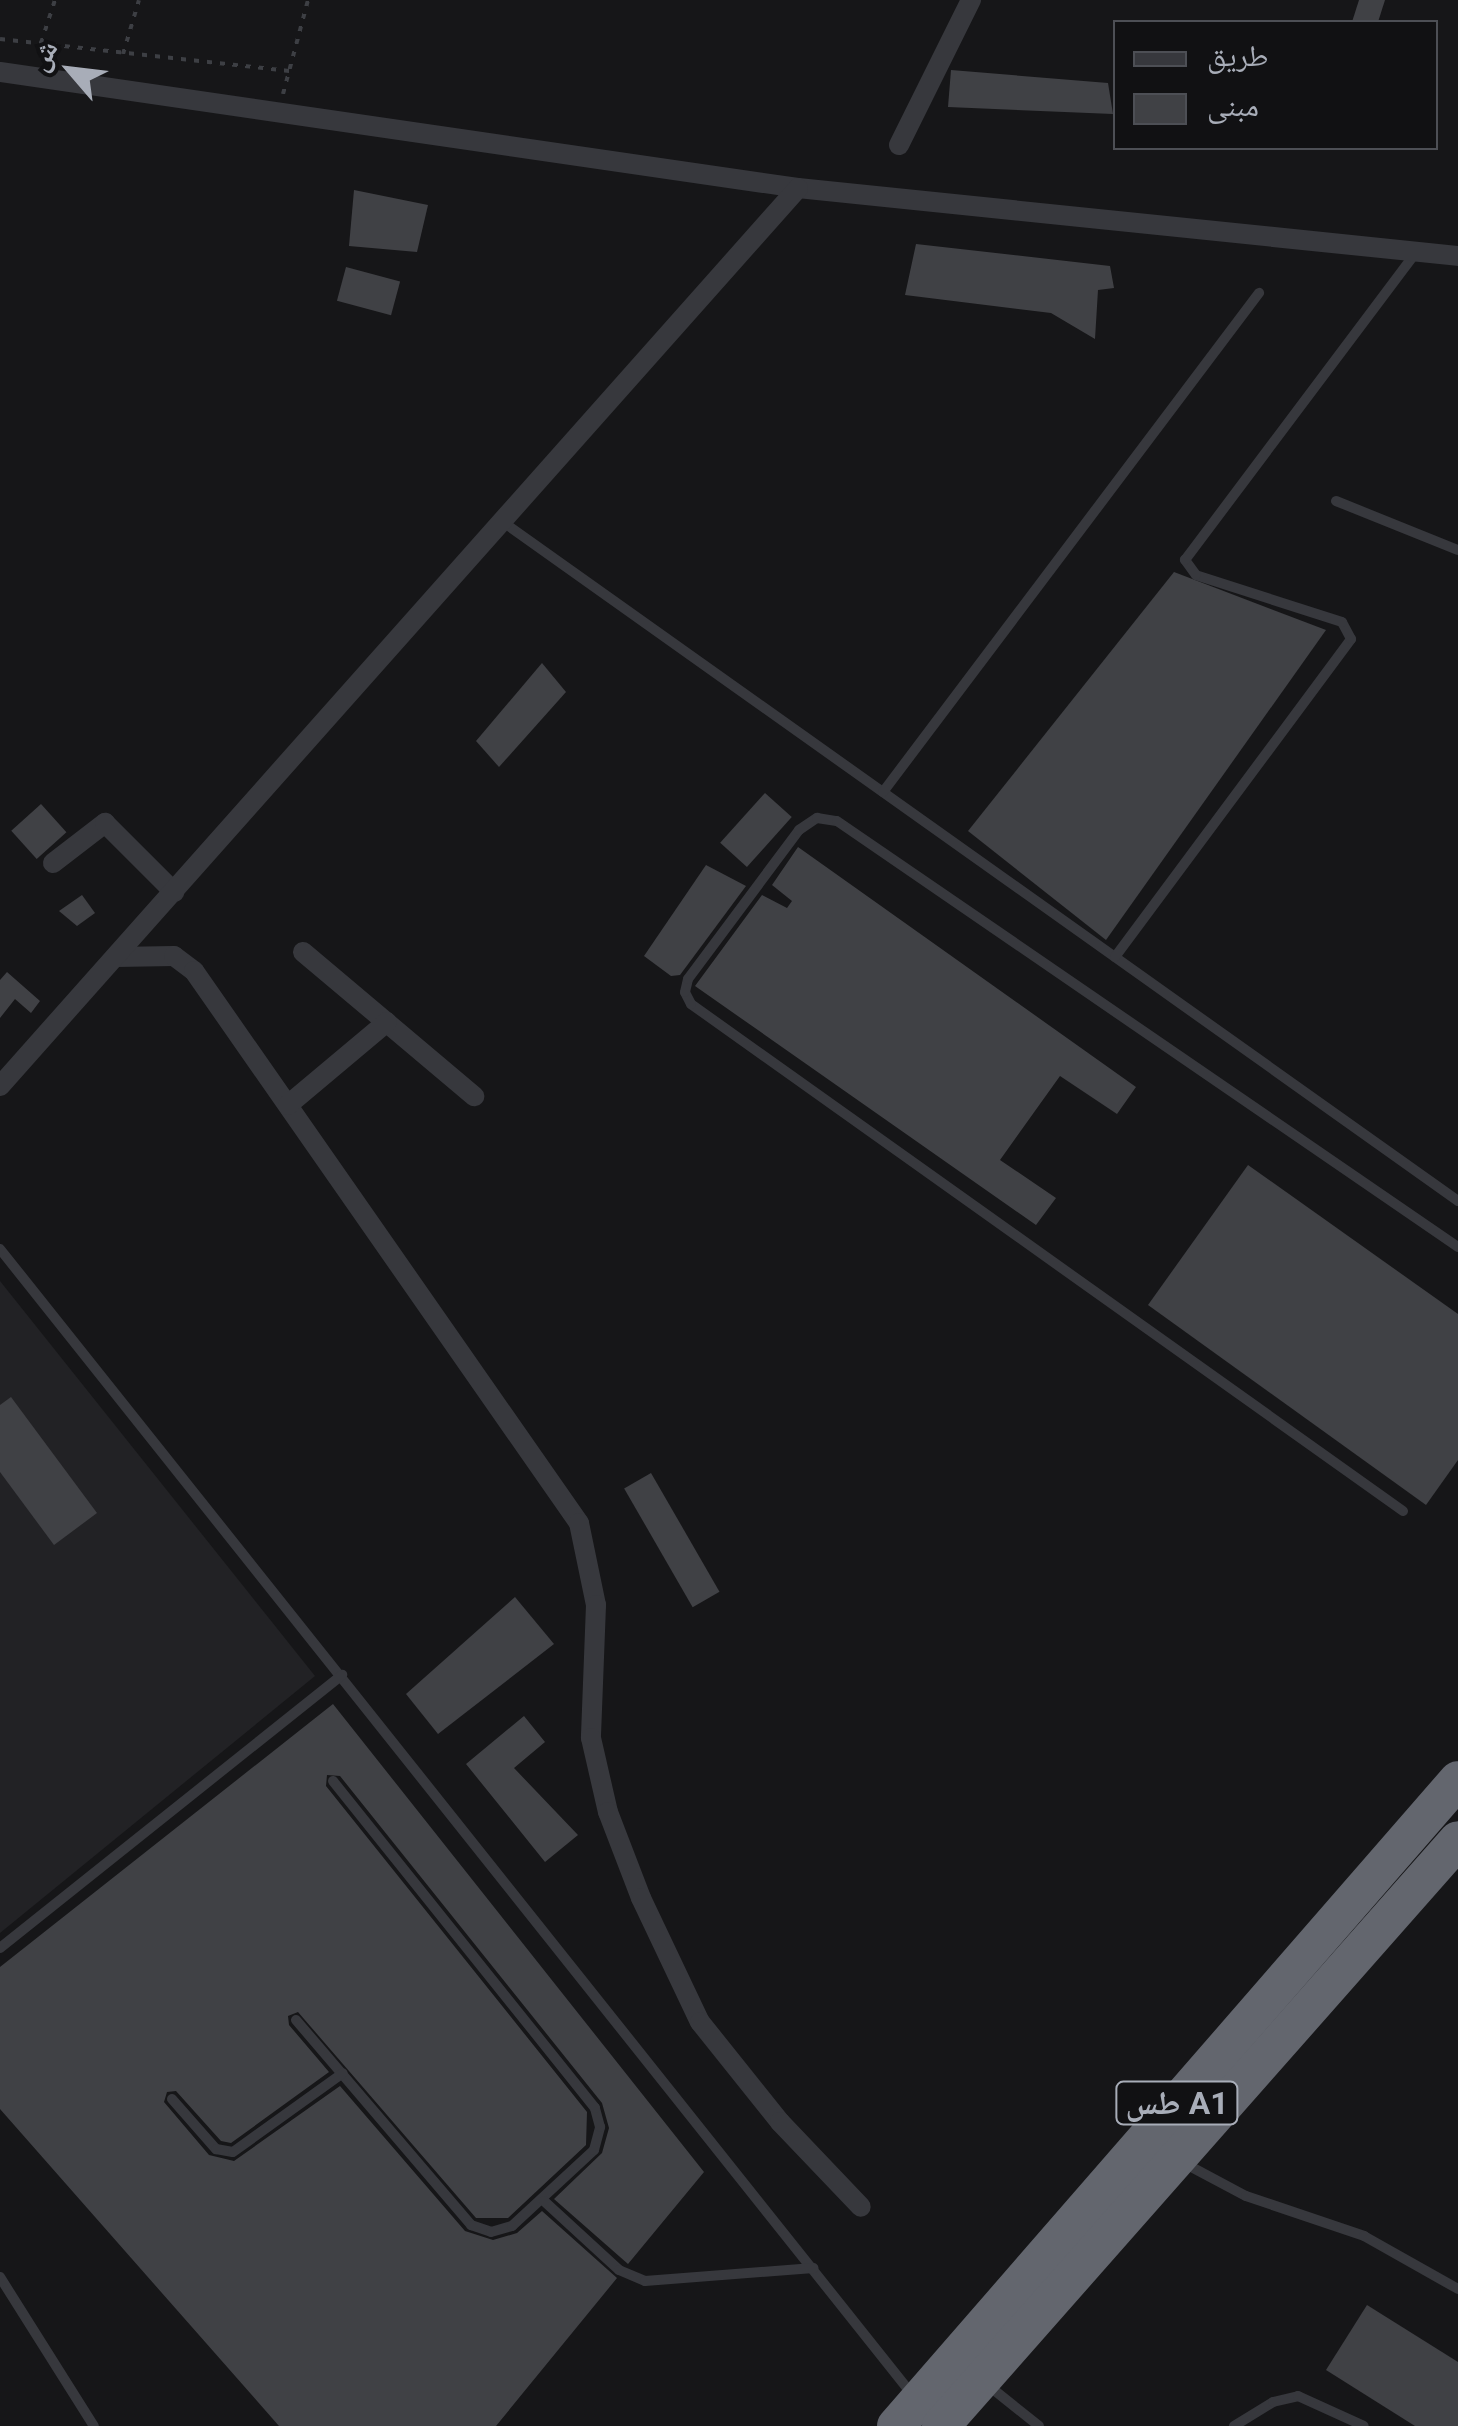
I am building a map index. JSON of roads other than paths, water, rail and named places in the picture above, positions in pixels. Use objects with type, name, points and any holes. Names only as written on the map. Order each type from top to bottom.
[{"type":"highway","name":"طس A1","points":[[969,2368],[1458,1780]]},
{"type":"highway","name":"طس A1","points":[[918,2418],[1177,2159],[1458,1840]]},
{"type":"street","points":[[899,144],[971,0]]},
{"type":"street","points":[[0,72],[798,188],[1458,256]]},
{"type":"street","points":[[0,1086],[798,188]]},
{"type":"street","points":[[54,863],[105,822],[174,892]]},
{"type":"street","points":[[303,952],[474,1096]]},
{"type":"street","points":[[116,957],[185,962],[580,1523],[596,1605],[591,1738],[608,1812],[641,1898],[674,1974],[716,2045],[861,2207]]},
{"type":"street","points":[[288,1105],[387,1022]]},
{"type":"lane","points":[[1115,957],[1351,639],[1342,622],[1191,573],[1186,556],[1417,252]]},
{"type":"lane","points":[[883,792],[1259,293]]},
{"type":"lane","points":[[1336,501],[1458,550]]},
{"type":"lane","points":[[503,522],[1458,1201]]},
{"type":"lane","points":[[1403,1511],[691,1004],[685,992],[688,979],[798,830],[817,818],[837,821],[1458,1247]]},
{"type":"lane","points":[[0,1250],[813,2268],[918,2418]]},
{"type":"lane","points":[[0,1948],[342,1675]]},
{"type":"lane","points":[[296,2020],[472,2224],[491,2232],[544,2200],[594,2150],[600,2127],[596,2108],[333,1781]]},
{"type":"lane","points":[[172,2099],[216,2149],[233,2152],[343,2074]]},
{"type":"lane","points":[[1177,2159],[1246,2196],[1316,2214],[1364,2236],[1458,2289]]},
{"type":"lane","points":[[544,2200],[618,2270],[644,2281],[813,2268]]},
{"type":"lane","points":[[0,2277],[94,2426]]},
{"type":"lane","points":[[969,2368],[1038,2426]]},
{"type":"lane","points":[[1234,2426],[1273,2402],[1298,2396],[1364,2426]]}]
